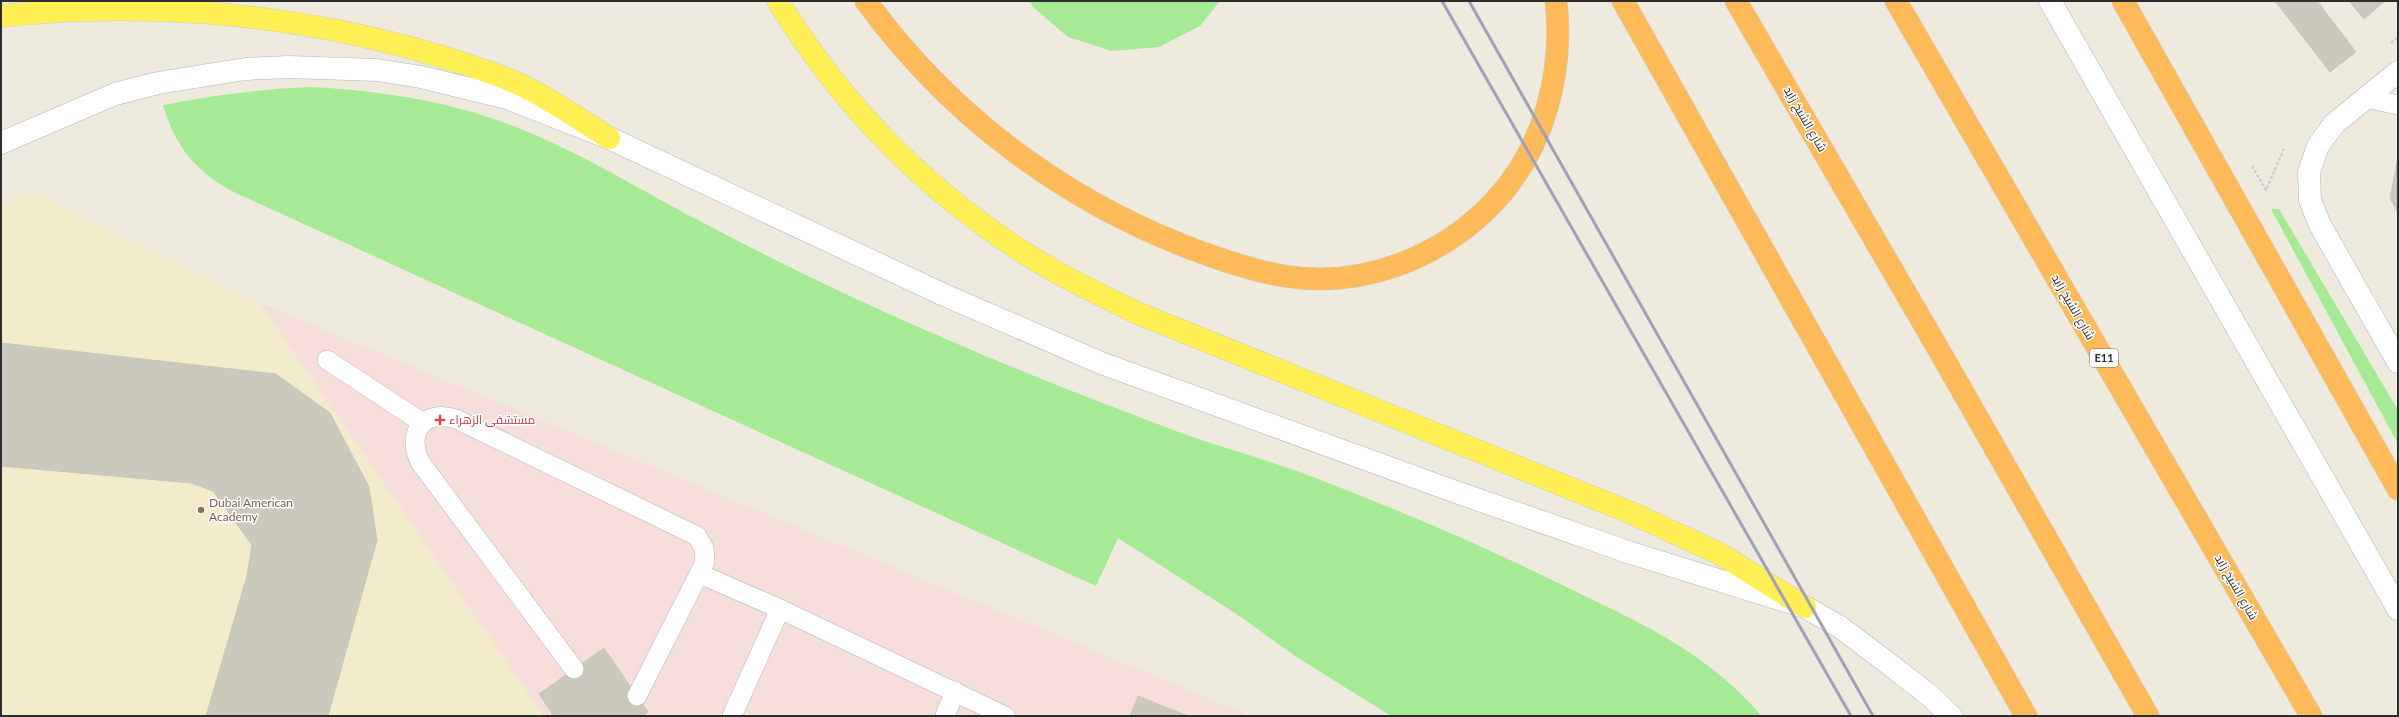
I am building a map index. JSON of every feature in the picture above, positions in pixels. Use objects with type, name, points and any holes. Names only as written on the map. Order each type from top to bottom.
[{"type":"highway","points":[[866,1],[890,35],[928,76],[968,114],[1010,149],[1056,181],[1103,209],[1152,233],[1204,254],[1256,270],[1286,276],[1316,278],[1362,274],[1405,263],[1433,250],[1459,233],[1482,214],[1503,192],[1521,167],[1536,140],[1547,112],[1557,49],[1556,1]]},
{"type":"highway","points":[[1623,1],[2026,716]]},
{"type":"highway","name":"شارع الشيخ زايد","points":[[1736,1],[1944,359],[2148,716]]},
{"type":"highway","name":"شارع الشيخ زايد","points":[[1896,1],[2311,716]]},
{"type":"highway","points":[[2122,1],[2398,489]]},
{"type":"main road","points":[[778,1],[797,32],[835,83],[876,132],[922,176],[970,216],[1023,252],[1078,284],[1135,312],[1636,515],[1720,554],[1840,628],[1929,695],[1951,716]]},
{"type":"main road","points":[[2050,1],[2398,609]]},
{"type":"main road","points":[[1,16],[85,10],[152,11],[202,13],[314,26],[377,39],[480,69],[519,85],[557,104],[609,138]]},
{"type":"main road","points":[[1,143],[122,92],[201,75],[245,69],[289,67],[377,70],[464,86],[541,110],[609,138],[961,303],[1101,363],[1463,495],[1631,553],[1805,607]]},
{"type":"main road","points":[[2398,72],[2334,124],[2318,146],[2309,172],[2310,200],[2320,225],[2398,362]]},
{"type":"lane","points":[[2366,98],[2398,105]]},
{"type":"lane","points":[[326,360],[423,423]]},
{"type":"lane","points":[[574,669],[420,462],[414,449],[415,434],[423,423],[433,417],[445,416],[456,419],[697,536],[704,548],[705,562],[637,696]]},
{"type":"lane","points":[[700,574],[780,609],[955,691],[971,708],[1005,716]]},
{"type":"lane","points":[[732,716],[780,609]]},
{"type":"lane","points":[[945,716],[955,691]]},
{"type":"path","points":[[2251,164],[2266,190],[2286,145]]},
{"type":"shaded area","name":"Dubai American Academy","points":[[36,189],[57,205],[260,303],[544,716],[1,716],[1,205]]},
{"type":"shaded area","name":"مستشفى الزهراء","points":[[260,303],[819,536],[1251,716],[544,716]]},
{"type":"green space","points":[[1030,1],[1220,1],[1200,26],[1159,47],[1112,51],[1068,37],[1033,7]]},
{"type":"green space","points":[[312,87],[387,94],[436,103],[484,116],[535,135],[587,160],[689,216],[774,259],[923,329],[1068,390],[1184,434],[1313,477],[1406,514],[1613,609],[1666,638],[1691,654],[1716,672],[1739,692],[1762,716],[1391,716],[1295,656],[1241,617],[1118,538],[1096,586],[238,194],[211,178],[190,158],[181,147],[174,134],[163,105],[237,93]]},
{"type":"green space","points":[[2271,209],[2279,209],[2398,410],[2398,444]]},
{"type":"building","points":[[2275,1],[2317,1],[2356,52],[2330,72]]},
{"type":"building","points":[[2349,1],[2385,1],[2364,19]]},
{"type":"building","points":[[2398,157],[2398,213],[2390,198]]},
{"type":"building","points":[[1,343],[276,374],[330,413],[369,487],[377,540],[328,716],[206,716],[247,576],[252,545],[213,491],[191,483],[1,466]]},
{"type":"building","points":[[604,648],[648,712],[642,716],[554,716],[539,694]]},
{"type":"building","points":[[1138,696],[1188,716],[1130,716]]},
{"type":"railway","points":[[1442,1],[1851,716]]},
{"type":"railway","points":[[1469,1],[1873,716]]},
{"type":"place","name":"مستشفى الزهراء","points":[[440,420]]},
{"type":"place","name":"Dubai American Academy","points":[[201,510]]}]
